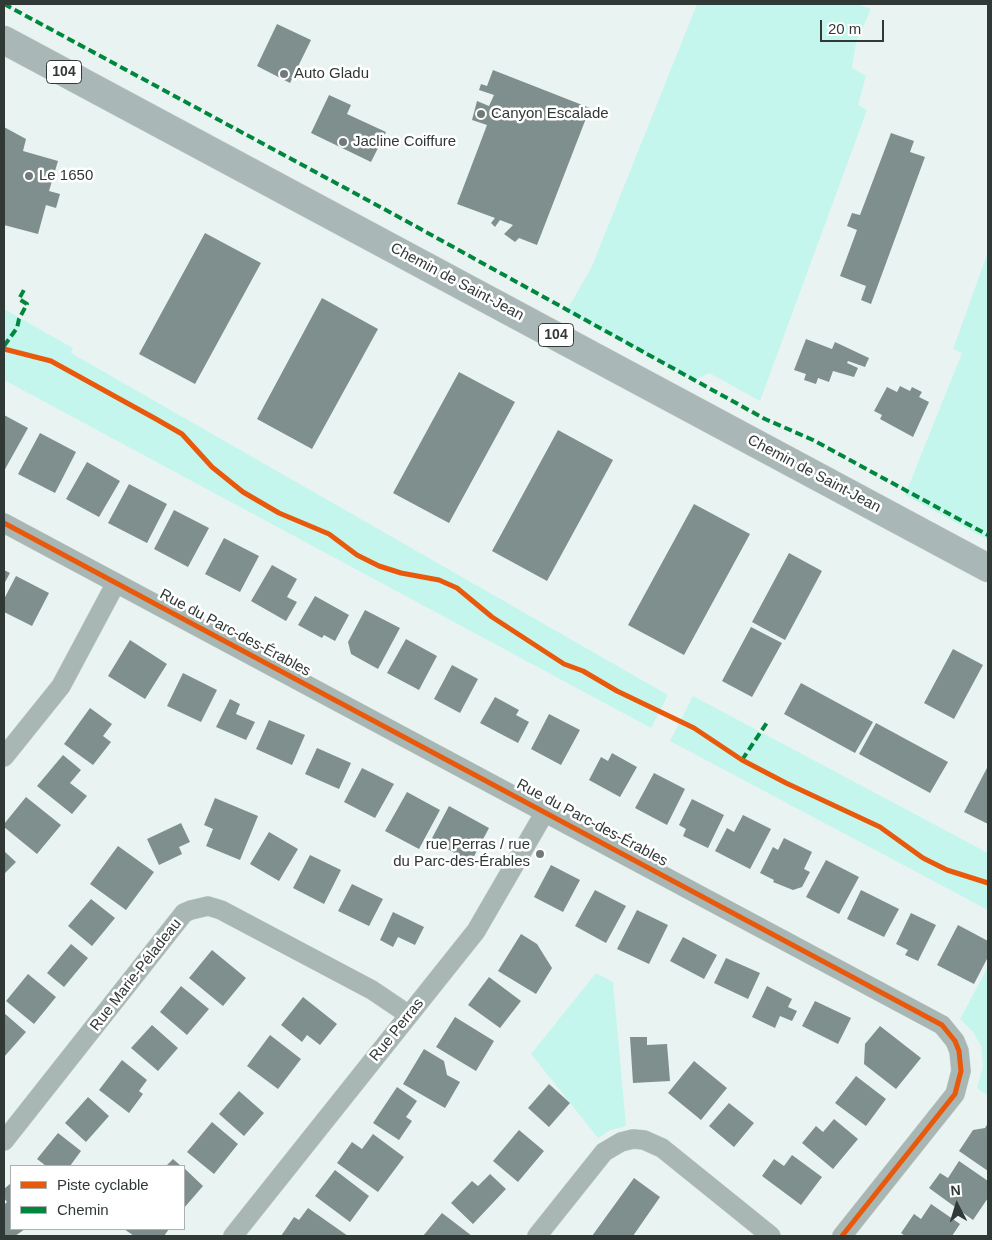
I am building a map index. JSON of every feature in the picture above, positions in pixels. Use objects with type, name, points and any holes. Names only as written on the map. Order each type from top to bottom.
[{"type":"main road","name":"Chemin de Saint-Jean","points":[[4,40],[988,568]]},
{"type":"street","name":"Rue du Parc-des-Érables","points":[[4,523],[942,1024],[955,1041],[961,1061],[960,1084],[956,1094],[842,1236]]},
{"type":"street","points":[[4,757],[61,686],[116,584]]},
{"type":"street","name":"Rue Perras","points":[[233,1236],[409,1016],[487,915],[544,812]]},
{"type":"street","name":"Rue Marie-Péladeau","points":[[4,1141],[184,914],[191,910],[208,906],[221,910],[372,990],[409,1016]]},
{"type":"street","points":[[537,1236],[604,1152],[617,1144],[633,1139],[644,1140],[662,1148],[771,1236]]},
{"type":"green space","points":[[697,4],[857,4],[871,9],[856,43],[852,68],[866,76],[858,105],[867,110],[760,401],[709,373],[695,380],[566,312],[592,266]]},
{"type":"green space","points":[[988,252],[988,540],[905,495],[962,353],[953,349]]},
{"type":"green space","points":[[4,309],[73,348],[71,353],[668,695],[651,728],[4,380]]},
{"type":"green space","points":[[693,696],[988,853],[988,910],[670,741]]},
{"type":"green space","points":[[988,967],[988,1096],[977,1088],[983,1067],[981,1046],[973,1032],[960,1019]]},
{"type":"green space","points":[[596,973],[613,982],[626,1126],[611,1130],[598,1138],[531,1054]]},
{"type":"building","points":[[277,24],[311,40],[290,83],[257,66]]},
{"type":"building","points":[[493,70],[590,108],[537,245],[519,238],[515,242],[504,234],[513,225],[500,220],[495,227],[491,223],[495,218],[457,204],[487,125],[472,120],[477,101],[489,106],[494,95],[479,90],[481,84],[487,86]]},
{"type":"building","points":[[329,95],[351,105],[347,114],[386,132],[371,162],[311,133]]},
{"type":"building","name":"Le 1650","points":[[4,127],[26,139],[23,151],[58,161],[49,191],[60,194],[56,208],[46,205],[38,234],[4,225]]},
{"type":"building","points":[[891,133],[914,141],[910,152],[925,157],[871,304],[861,300],[866,286],[840,276],[857,230],[847,226],[852,213],[860,215]]},
{"type":"building","points":[[205,233],[261,263],[195,384],[139,354]]},
{"type":"building","points":[[322,298],[378,329],[312,449],[257,419]]},
{"type":"building","points":[[806,339],[832,349],[835,342],[869,358],[865,367],[848,361],[847,363],[858,368],[854,377],[833,371],[829,382],[818,378],[816,384],[804,380],[806,374],[794,370]]},
{"type":"building","points":[[459,372],[515,402],[449,523],[393,493]]},
{"type":"building","points":[[900,386],[910,391],[912,387],[922,392],[919,397],[929,402],[913,437],[880,419],[882,415],[874,411],[887,387],[897,392]]},
{"type":"building","points":[[4,415],[28,428],[4,471]]},
{"type":"building","points":[[558,430],[613,460],[547,581],[492,551]]},
{"type":"building","points":[[40,433],[76,452],[55,493],[18,474]]},
{"type":"building","points":[[87,462],[120,481],[99,517],[66,499]]},
{"type":"building","points":[[129,484],[167,504],[147,543],[108,523]]},
{"type":"building","points":[[694,504],[750,534],[684,655],[628,625]]},
{"type":"building","points":[[174,510],[209,528],[188,567],[154,549]]},
{"type":"building","points":[[224,538],[259,556],[240,592],[205,574]]},
{"type":"building","points":[[789,553],[822,571],[785,640],[752,622]]},
{"type":"building","points":[[272,565],[297,579],[287,597],[297,602],[286,621],[251,601]]},
{"type":"building","points":[[4,570],[10,573],[4,584]]},
{"type":"building","points":[[16,576],[49,593],[32,626],[4,612],[4,599]]},
{"type":"building","points":[[315,596],[349,615],[335,641],[324,635],[322,638],[298,625]]},
{"type":"building","points":[[365,610],[400,628],[378,669],[351,654],[348,642]]},
{"type":"building","points":[[751,627],[782,643],[752,697],[722,681]]},
{"type":"building","points":[[406,639],[437,656],[419,690],[387,673]]},
{"type":"building","points":[[130,640],[167,664],[145,699],[108,676]]},
{"type":"building","points":[[953,649],[983,665],[954,719],[924,703]]},
{"type":"building","points":[[452,665],[478,679],[460,713],[434,699]]},
{"type":"building","points":[[183,673],[217,690],[201,722],[167,706]]},
{"type":"building","points":[[801,683],[873,722],[855,753],[784,714]]},
{"type":"building","points":[[495,697],[519,710],[516,715],[529,722],[518,743],[480,723]]},
{"type":"building","points":[[230,699],[240,704],[236,714],[255,722],[246,740],[216,727]]},
{"type":"building","points":[[90,708],[112,724],[103,736],[111,742],[93,765],[64,744]]},
{"type":"building","points":[[549,714],[580,730],[561,765],[531,749]]},
{"type":"building","points":[[269,720],[305,735],[292,765],[256,749]]},
{"type":"building","points":[[876,723],[948,762],[930,793],[859,754]]},
{"type":"building","points":[[317,748],[351,763],[339,789],[305,774]]},
{"type":"building","points":[[612,753],[637,767],[620,797],[589,780],[601,757],[608,761]]},
{"type":"building","points":[[63,755],[81,770],[70,783],[87,796],[72,814],[37,786]]},
{"type":"building","points":[[988,766],[988,824],[964,812]]},
{"type":"building","points":[[362,768],[394,784],[375,818],[344,802]]},
{"type":"building","points":[[654,773],[685,789],[667,825],[635,808]]},
{"type":"building","points":[[407,792],[440,810],[419,849],[385,831]]},
{"type":"building","points":[[26,797],[61,825],[37,854],[4,827],[4,824]]},
{"type":"building","points":[[215,798],[258,816],[240,860],[206,846],[213,829],[204,825]]},
{"type":"building","points":[[692,799],[724,815],[708,848],[683,836],[686,829],[679,825]]},
{"type":"building","points":[[449,806],[489,828],[471,862],[431,840]]},
{"type":"building","points":[[743,815],[771,829],[750,869],[715,851],[727,828],[734,832]]},
{"type":"building","points":[[181,823],[190,842],[179,847],[182,854],[159,865],[147,839]]},
{"type":"building","points":[[269,832],[298,849],[279,881],[250,864]]},
{"type":"building","points":[[784,838],[812,852],[804,869],[810,872],[802,887],[793,890],[773,882],[774,880],[760,873],[773,847],[778,850]]},
{"type":"building","points":[[118,846],[154,872],[126,910],[90,884]]},
{"type":"building","points":[[4,851],[16,862],[4,874]]},
{"type":"building","points":[[310,855],[341,870],[324,904],[293,888]]},
{"type":"building","points":[[826,860],[859,877],[839,914],[806,897]]},
{"type":"building","points":[[551,865],[580,880],[563,912],[534,897]]},
{"type":"building","points":[[352,884],[383,899],[369,926],[338,911]]},
{"type":"building","points":[[595,890],[626,906],[606,943],[575,926]]},
{"type":"building","points":[[861,890],[899,909],[884,937],[847,919]]},
{"type":"building","points":[[91,899],[115,918],[92,946],[68,926]]},
{"type":"building","points":[[637,910],[668,925],[649,964],[617,949]]},
{"type":"building","points":[[393,912],[424,927],[415,945],[398,937],[393,947],[380,940]]},
{"type":"building","points":[[911,913],[936,925],[918,961],[905,955],[908,950],[896,944]]},
{"type":"building","points":[[958,925],[988,941],[988,957],[974,984],[937,965]]},
{"type":"building","points":[[521,934],[537,944],[552,968],[536,994],[498,971]]},
{"type":"building","points":[[683,937],[717,955],[704,979],[670,961]]},
{"type":"building","points":[[71,944],[88,958],[64,987],[47,973]]},
{"type":"building","points":[[212,950],[246,978],[223,1006],[189,978]]},
{"type":"building","points":[[726,958],[760,973],[748,999],[714,983]]},
{"type":"building","points":[[28,974],[56,997],[34,1024],[6,1001]]},
{"type":"building","points":[[489,977],[521,1001],[500,1028],[468,1005]]},
{"type":"building","points":[[181,986],[209,1009],[187,1035],[160,1012]]},
{"type":"building","points":[[767,986],[792,999],[788,1007],[797,1011],[792,1021],[780,1016],[775,1028],[752,1017]]},
{"type":"building","points":[[303,997],[337,1024],[320,1045],[307,1035],[302,1042],[281,1025]]},
{"type":"building","points":[[815,1001],[851,1018],[838,1044],[802,1026]]},
{"type":"building","points":[[4,1013],[26,1032],[4,1057]]},
{"type":"building","points":[[455,1017],[494,1041],[476,1071],[436,1047]]},
{"type":"building","points":[[152,1025],[178,1048],[158,1071],[131,1048]]},
{"type":"building","points":[[880,1026],[921,1058],[896,1089],[864,1064],[865,1044]]},
{"type":"building","points":[[270,1035],[301,1059],[278,1089],[247,1066]]},
{"type":"building","points":[[630,1037],[647,1037],[647,1045],[667,1044],[670,1081],[633,1083]]},
{"type":"building","points":[[424,1049],[444,1061],[447,1075],[460,1082],[445,1108],[403,1084]]},
{"type":"building","points":[[122,1060],[147,1080],[139,1091],[143,1094],[129,1113],[99,1090]]},
{"type":"building","points":[[694,1061],[727,1088],[701,1120],[668,1093]]},
{"type":"building","points":[[856,1076],[886,1099],[866,1126],[835,1103]]},
{"type":"building","points":[[549,1084],[570,1103],[549,1127],[528,1108]]},
{"type":"building","points":[[397,1087],[417,1101],[406,1117],[412,1121],[399,1140],[373,1123]]},
{"type":"building","points":[[239,1091],[264,1113],[244,1136],[219,1114]]},
{"type":"building","points":[[88,1097],[109,1116],[86,1142],[65,1123]]},
{"type":"building","points":[[729,1103],[754,1123],[734,1147],[709,1126]]},
{"type":"building","points":[[834,1119],[858,1139],[833,1169],[802,1143],[816,1126],[823,1132]]},
{"type":"building","points":[[212,1122],[238,1144],[214,1174],[187,1152]]},
{"type":"building","points":[[988,1123],[988,1171],[959,1151],[973,1130],[985,1128]]},
{"type":"building","points":[[519,1130],[544,1151],[518,1182],[493,1161]]},
{"type":"building","points":[[58,1133],[81,1151],[71,1165],[45,1165],[37,1159]]},
{"type":"building","points":[[373,1134],[404,1157],[378,1192],[337,1163],[352,1142],[362,1149]]},
{"type":"building","points":[[792,1155],[822,1177],[801,1205],[762,1176],[774,1159],[784,1166]]},
{"type":"building","points":[[173,1159],[180,1165],[167,1165]]},
{"type":"building","points":[[959,1161],[988,1181],[988,1198],[973,1220],[929,1188],[940,1173],[948,1178]]},
{"type":"building","points":[[185,1169],[203,1186],[185,1207]]},
{"type":"building","points":[[335,1170],[369,1196],[350,1222],[315,1196]]},
{"type":"building","points":[[490,1174],[506,1189],[473,1224],[451,1203],[472,1181],[478,1186]]},
{"type":"building","points":[[634,1178],[660,1197],[633,1236],[592,1236]]},
{"type":"building","points":[[10,1184],[10,1230],[24,1230],[15,1236],[4,1236],[4,1205],[7,1202],[4,1198],[4,1189]]},
{"type":"building","points":[[931,1204],[960,1224],[952,1236],[905,1236],[901,1233],[914,1214],[921,1219]]},
{"type":"building","points":[[308,1208],[348,1236],[281,1236],[294,1217],[299,1220]]},
{"type":"building","points":[[442,1213],[472,1236],[423,1236]]},
{"type":"building","points":[[125,1230],[168,1230],[164,1236],[134,1236]]},
{"type":"marked path","points":[[4,4],[397,216],[765,419],[813,440],[988,535]]},
{"type":"marked path","points":[[4,346],[17,328],[19,319],[27,304],[19,299],[25,288]]},
{"type":"marked path","points":[[742,760],[768,721]]},
{"type":"cycle path","points":[[4,349],[51,361],[182,434],[212,467],[243,492],[279,513],[329,534],[357,555],[379,566],[401,573],[439,580],[457,588],[492,617],[564,664],[583,671],[617,691],[694,728],[742,760],[786,783],[880,827],[923,858],[947,870],[988,883]]},
{"type":"cycle path","points":[[4,523],[942,1025],[955,1041],[959,1051],[961,1071],[955,1094],[842,1236]]},
{"type":"place","name":"Auto Gladu","points":[[284,74]]},
{"type":"place","name":"Canyon Escalade","points":[[481,114]]},
{"type":"place","name":"Jacline Coiffure","points":[[343,142]]},
{"type":"place","name":"Le 1650","points":[[29,176]]},
{"type":"place","name":"rue Perras / rue du Parc-des-Érables","points":[[540,854]]}]
